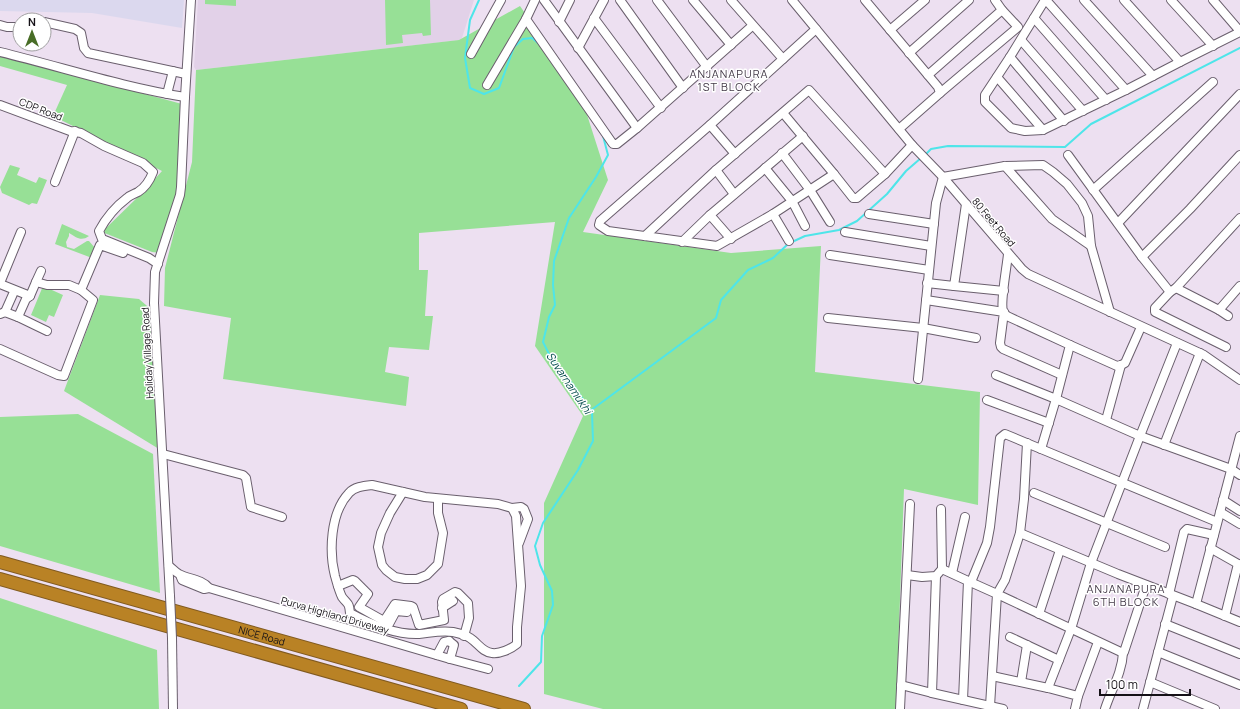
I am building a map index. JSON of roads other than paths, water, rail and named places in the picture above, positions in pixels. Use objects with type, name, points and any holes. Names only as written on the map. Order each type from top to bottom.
[{"type":"highway","name":"NICE Road","points":[[0,562],[524,709]]},
{"type":"highway","name":"NICE Road","points":[[0,579],[461,709]]},
{"type":"street","name":"Holiday Village Road","points":[[173,709],[172,638],[154,303],[157,266],[180,195],[191,0]]},
{"type":"street","points":[[471,54],[501,0]]},
{"type":"street","points":[[487,85],[526,19],[534,0]]},
{"type":"street","points":[[544,0],[637,128]]},
{"type":"street","points":[[559,22],[570,0]]},
{"type":"street","points":[[578,48],[604,0]]},
{"type":"street","points":[[620,0],[682,88]]},
{"type":"street","points":[[657,0],[707,66]]},
{"type":"street","points":[[693,0],[731,44]]},
{"type":"street","points":[[731,0],[752,26],[783,59]]},
{"type":"street","name":"80 Feet Road","points":[[792,0],[899,130],[966,204],[1008,254],[1028,274],[1200,353],[1240,380]]},
{"type":"street","points":[[865,0],[938,87],[940,93]]},
{"type":"street","points":[[890,30],[925,0]]},
{"type":"street","points":[[909,53],[969,0]]},
{"type":"street","points":[[899,130],[1018,27],[995,0]]},
{"type":"street","points":[[1126,90],[1046,0],[1010,58],[984,95],[985,102],[1011,128],[1025,131],[1043,130],[1064,121],[1083,111],[1126,90],[1238,33],[1238,31],[1213,0]]},
{"type":"street","points":[[1084,0],[1153,76]]},
{"type":"street","points":[[1124,0],[1180,62]]},
{"type":"street","points":[[1172,0],[1213,46]]},
{"type":"street","points":[[928,75],[1002,10]]},
{"type":"street","points":[[594,18],[661,108]]},
{"type":"street","points":[[1034,18],[1106,100]]},
{"type":"street","points":[[526,19],[613,144],[617,144],[661,108],[752,26]]},
{"type":"street","points":[[52,24],[75,29],[81,33],[84,48],[88,53],[186,74]]},
{"type":"street","points":[[0,25],[12,27]]},
{"type":"street","points":[[816,29],[710,125],[600,221],[599,225],[608,231],[717,246],[773,214],[834,174]]},
{"type":"street","points":[[1021,40],[1083,111]]},
{"type":"street","points":[[0,52],[132,87],[185,97]]},
{"type":"street","points":[[1010,58],[1064,121]]},
{"type":"street","points":[[167,94],[173,71]]},
{"type":"street","points":[[997,77],[1043,130]]},
{"type":"street","points":[[1093,190],[1213,82]]},
{"type":"street","points":[[645,236],[716,170],[809,90],[885,174]]},
{"type":"street","points":[[1118,223],[1240,94]]},
{"type":"street","name":"CDP Road","points":[[0,105],[70,131],[75,131],[104,146],[143,163],[153,172],[146,186],[128,196],[106,220],[99,231],[102,239],[149,258],[157,266]]},
{"type":"street","points":[[783,113],[853,198],[857,198],[885,174],[912,145]]},
{"type":"street","points":[[710,125],[735,154]]},
{"type":"street","points":[[55,182],[75,131]]},
{"type":"street","points":[[682,242],[710,215],[802,136]]},
{"type":"street","points":[[782,153],[810,190],[830,222]]},
{"type":"street","points":[[1068,154],[1142,257],[1173,290],[1219,310],[1228,316]]},
{"type":"street","points":[[1142,257],[1190,209],[1240,155]]},
{"type":"street","points":[[918,379],[936,203],[942,177],[1005,166],[1043,165],[1053,172],[1067,184],[1082,203],[1088,216],[1091,246],[1110,312]]},
{"type":"street","points":[[1005,166],[1052,219],[1091,246]]},
{"type":"street","points":[[765,168],[792,201],[805,226]]},
{"type":"street","points":[[716,170],[734,194]]},
{"type":"street","points":[[954,286],[966,204]]},
{"type":"street","points":[[773,214],[789,241]]},
{"type":"street","points":[[869,214],[934,224]]},
{"type":"street","points":[[710,215],[731,239]]},
{"type":"street","points":[[1226,347],[1154,312],[1154,308],[1173,290],[1240,218]]},
{"type":"street","points":[[21,232],[0,283],[28,298]]},
{"type":"street","points":[[845,232],[931,246]]},
{"type":"street","points":[[81,290],[100,245],[157,266]]},
{"type":"street","points":[[1008,254],[1004,291],[1004,312],[1000,343],[1001,347],[1003,350],[1062,375]]},
{"type":"street","points":[[830,255],[929,270]]},
{"type":"street","points":[[18,317],[41,271]]},
{"type":"street","points":[[0,349],[58,375],[64,376],[93,300],[81,290],[69,285],[48,285],[36,282]]},
{"type":"street","points":[[928,283],[1004,291]]},
{"type":"street","points":[[1219,310],[1240,286]]},
{"type":"street","points":[[0,289],[28,298]]},
{"type":"street","points":[[13,294],[3,313],[18,317],[47,331]]},
{"type":"street","points":[[926,300],[1004,312],[1007,316],[1070,345],[1117,366],[1121,365]]},
{"type":"street","points":[[828,318],[923,328],[976,338]]},
{"type":"street","points":[[1106,420],[1121,365],[1124,363],[1141,326]]},
{"type":"street","points":[[1048,688],[1071,629],[1091,563],[1177,343]]},
{"type":"street","points":[[1041,449],[1050,422],[1070,345]]},
{"type":"street","points":[[1164,445],[1200,353]]},
{"type":"street","points":[[996,375],[1106,420],[1140,436],[1231,469],[1240,475]]},
{"type":"street","points":[[988,400],[1050,422]]},
{"type":"street","points":[[963,700],[970,582],[987,543],[1000,438],[1005,434],[1217,522]]},
{"type":"street","points":[[1196,604],[1239,441]]},
{"type":"street","points":[[990,706],[997,594],[1004,580],[1020,533],[1024,499],[1027,444]]},
{"type":"street","points":[[163,454],[243,475],[246,478],[251,507],[282,517]]},
{"type":"street","name":"Purva Highland Driveway","points":[[372,485],[403,492],[438,499],[498,504],[512,508],[516,516],[521,586],[517,627],[518,644],[513,648],[506,651],[492,653],[481,649],[470,637],[452,632],[407,634],[386,629],[350,613],[349,604],[342,596],[338,586],[331,555],[332,530],[338,510],[349,493],[357,487],[372,485]]},
{"type":"street","points":[[403,492],[390,513],[381,533],[378,547],[382,565],[386,570],[395,576],[405,579],[417,579],[427,574],[438,564],[443,533],[438,513],[438,499]]},
{"type":"street","points":[[1034,493],[1165,547]]},
{"type":"street","points":[[1223,500],[1240,511]]},
{"type":"street","points":[[900,709],[910,504]]},
{"type":"street","points":[[512,508],[521,507],[524,509],[528,519],[518,547]]},
{"type":"street","points":[[932,693],[936,576],[942,569],[941,509]]},
{"type":"street","points":[[1220,512],[1240,524]]},
{"type":"street","points":[[952,573],[965,517]]},
{"type":"street","points":[[1143,709],[1165,624],[1184,532],[1186,529],[1214,535]]},
{"type":"street","points":[[1020,533],[1240,622]]},
{"type":"street","points":[[1210,548],[1239,564],[1225,616]]},
{"type":"street","points":[[1039,614],[1060,550]]},
{"type":"street","name":"Purva Highland Driveway","points":[[168,566],[180,575],[206,584],[209,588],[488,669]]},
{"type":"street","points":[[942,569],[1123,653]]},
{"type":"street","points":[[907,575],[922,577],[936,576]]},
{"type":"street","points":[[338,586],[353,580],[368,594],[359,607],[389,624],[396,611],[407,612]]},
{"type":"street","points":[[1105,709],[1118,676],[1123,653],[1146,585]]},
{"type":"street","points":[[384,621],[395,604],[411,606],[419,625],[444,620],[442,608],[443,599],[455,592],[468,603],[469,618],[464,636]]},
{"type":"street","points":[[442,608],[452,601]]},
{"type":"street","points":[[1165,624],[1240,654]]},
{"type":"street","points":[[449,641],[452,632]]},
{"type":"street","points":[[1010,637],[1059,660]]},
{"type":"street","points":[[437,655],[444,642],[449,641]]},
{"type":"street","points":[[449,641],[454,645],[450,659]]},
{"type":"street","points":[[1075,709],[1078,696],[1098,642]]},
{"type":"street","points":[[1022,682],[1026,645]]},
{"type":"street","points":[[1158,652],[1240,685]]},
{"type":"street","points":[[992,676],[1078,696]]},
{"type":"street","points":[[1150,682],[1215,709]]},
{"type":"street","points":[[901,685],[1003,709]]},
{"type":"waterway","name":"Suvarnamukhi","points":[[479,0],[470,20],[465,58],[470,88],[484,94],[499,88],[514,47],[523,39],[532,38],[539,44]]},
{"type":"waterway","points":[[925,155],[931,149],[948,146],[1065,147],[1091,124],[1240,48]]},
{"type":"waterway","name":"Suvarnamukhi","points":[[519,686],[541,662],[542,636],[553,605],[552,591],[540,565],[535,546],[543,523],[578,470],[593,441],[592,413],[574,386],[552,360],[543,342],[549,317],[555,305],[553,285],[554,261],[569,218],[596,177],[608,155],[603,136]]},
{"type":"waterway","points":[[792,242],[805,236],[839,230],[857,221],[887,194],[906,171],[921,158]]},
{"type":"waterway","points":[[590,411],[716,318],[721,300],[748,270],[773,258],[788,244]]},
{"type":"district","name":"ANJANAPURA 1ST BLOCK","points":[[729,80]]},
{"type":"district","name":"ANJANAPURA 6TH BLOCK","points":[[1126,595]]}]
